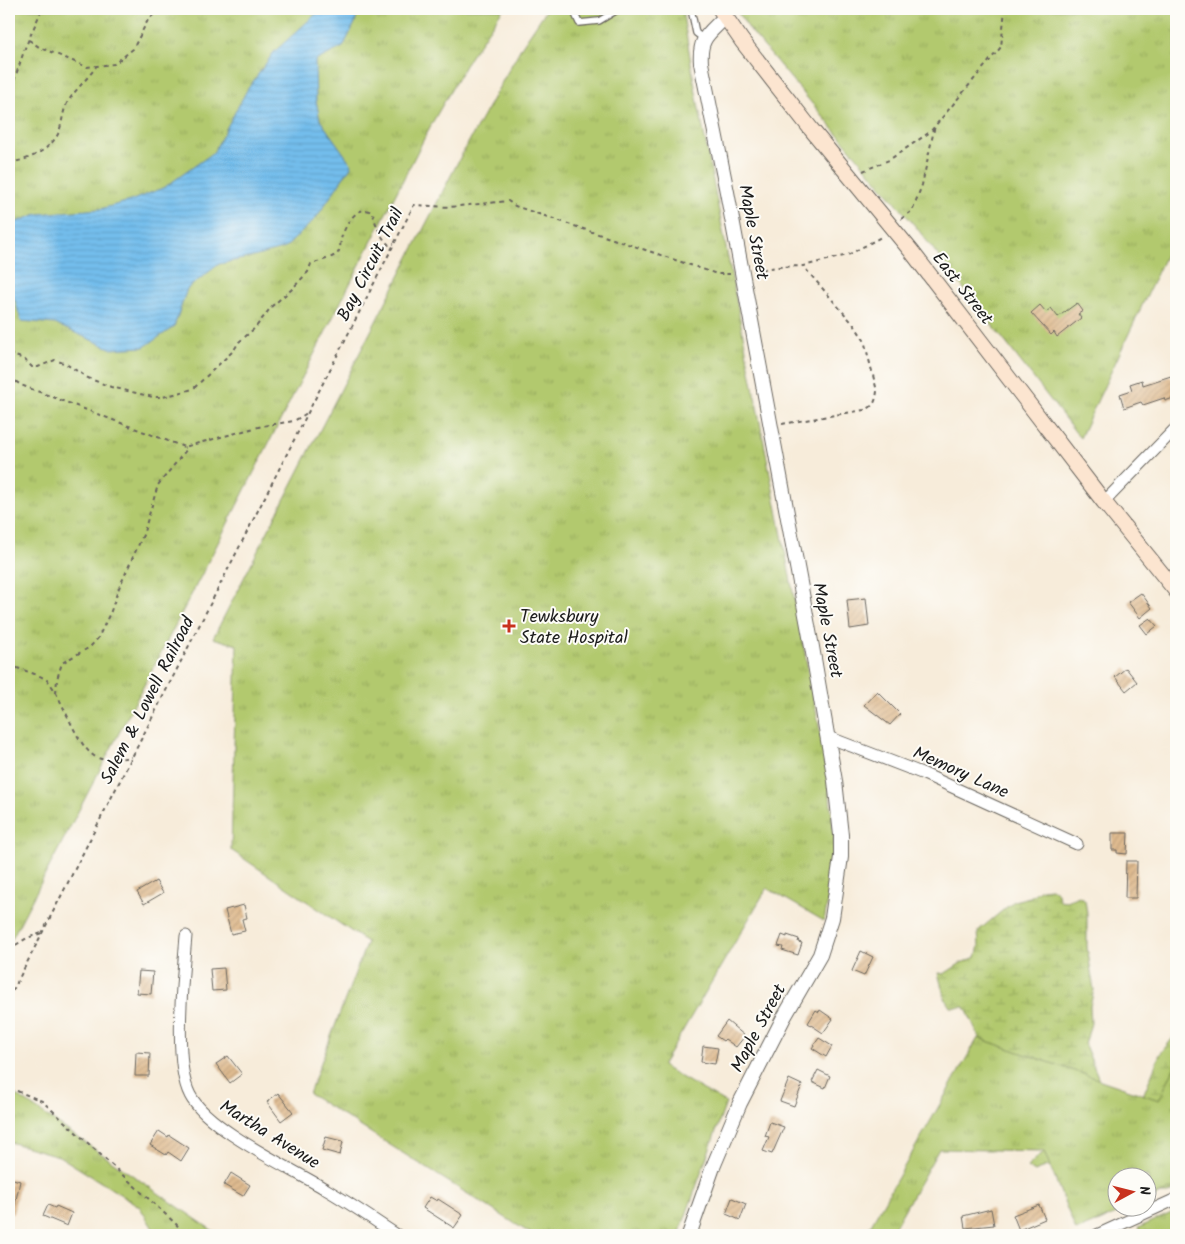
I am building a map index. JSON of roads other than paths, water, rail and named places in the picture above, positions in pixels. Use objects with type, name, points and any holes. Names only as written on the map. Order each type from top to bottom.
[{"type":"main road","name":"East Street","points":[[722,13],[849,176],[912,252],[1104,502],[1176,592]]},
{"type":"street","points":[[704,39],[722,13]]},
{"type":"street","name":"Maple Street","points":[[689,1235],[713,1167],[740,1103],[783,1019],[820,955],[832,918],[839,879],[841,835],[828,737],[784,492],[700,63],[700,45],[704,39]]},
{"type":"street","points":[[1104,502],[1176,428]]},
{"type":"street","name":"Memory Lane","points":[[828,737],[924,774],[1077,844]]},
{"type":"street","name":"Martha Avenue","points":[[186,936],[181,1047],[184,1075],[190,1095],[202,1111],[233,1135],[350,1204],[397,1235]]},
{"type":"street","points":[[1097,1235],[1176,1199]]},
{"type":"lane","points":[[577,9],[575,14],[579,23],[599,21],[620,9]]},
{"type":"lane","points":[[691,9],[696,33],[704,39]]},
{"type":"water","points":[[319,9],[359,9],[355,23],[343,47],[315,61],[316,100],[320,120],[352,165],[316,218],[285,248],[219,264],[187,289],[174,327],[144,347],[112,349],[55,324],[21,321],[15,300],[9,294],[9,225],[37,214],[100,209],[130,201],[165,187],[213,153],[247,90],[274,52]]},
{"type":"place","name":"Tewksbury State Hospital","points":[[509,626]]}]
